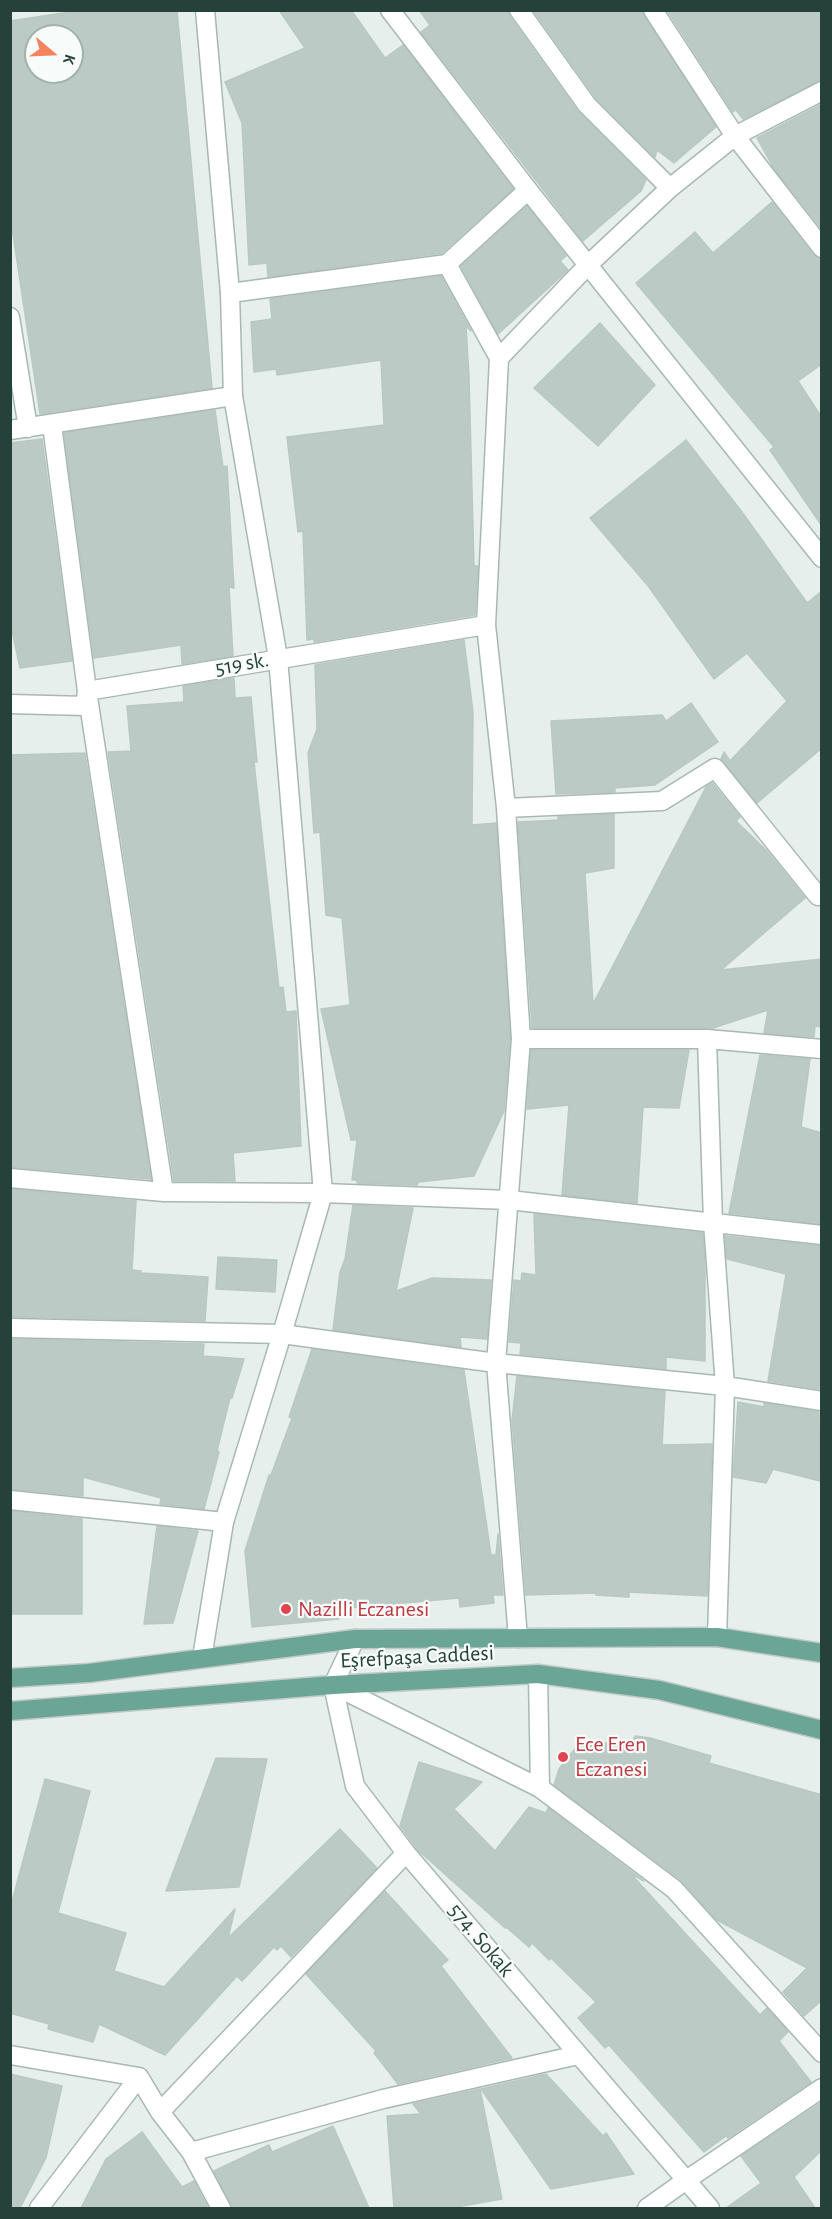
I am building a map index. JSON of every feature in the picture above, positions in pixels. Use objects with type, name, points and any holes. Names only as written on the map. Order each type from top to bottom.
[{"type":"main road","name":"Eşrefpaşa Caddesi","points":[[10,1678],[89,1673],[355,1639],[717,1636],[822,1653]]},
{"type":"main road","name":"Eşrefpaşa Caddesi","points":[[10,1711],[333,1685],[538,1674],[659,1690],[822,1730]]},
{"type":"street","points":[[202,1658],[224,1522],[323,1193],[278,658],[233,396],[230,293],[205,10]]},
{"type":"street","points":[[390,10],[528,190],[814,537],[822,558]]},
{"type":"street","points":[[519,10],[587,105],[670,188]]},
{"type":"street","points":[[654,10],[735,136],[822,248]]},
{"type":"street","points":[[499,358],[589,264],[670,188],[735,136],[822,91]]},
{"type":"street","points":[[230,293],[447,264],[528,190]]},
{"type":"street","points":[[447,264],[499,358],[486,625],[506,808],[521,1039],[496,1363],[518,1638]]},
{"type":"street","points":[[10,317],[19,429],[233,396]]},
{"type":"street","points":[[52,425],[87,691],[164,1192]]},
{"type":"street","name":"519 sk.","points":[[87,691],[486,625]]},
{"type":"street","points":[[10,704],[86,706],[87,691]]},
{"type":"street","points":[[506,808],[662,801],[715,768],[818,896]]},
{"type":"street","points":[[521,1039],[707,1039],[822,1049]]},
{"type":"street","points":[[707,1039],[713,1222],[725,1386],[717,1636]]},
{"type":"street","points":[[10,1178],[164,1192],[323,1193],[509,1200],[822,1235]]},
{"type":"street","points":[[10,1328],[282,1335],[496,1363],[725,1386],[822,1401]]},
{"type":"street","points":[[10,1500],[224,1522]]},
{"type":"street","points":[[355,1639],[333,1685],[540,1788],[674,1889],[822,2053]]},
{"type":"street","points":[[538,1674],[540,1788]]},
{"type":"street","name":"574. Sokak","points":[[333,1685],[355,1786],[406,1853],[710,2208]]},
{"type":"street","points":[[160,2112],[406,1853]]},
{"type":"street","points":[[10,2055],[139,2077],[160,2112],[191,2152],[221,2208]]},
{"type":"street","points":[[191,2152],[383,2098],[578,2055]]},
{"type":"street","points":[[39,2208],[139,2077]]},
{"type":"street","points":[[647,2208],[822,2088]]},
{"type":"building","points":[[83,10],[177,10],[212,388],[40,414],[11,221],[10,21]]},
{"type":"building","points":[[279,10],[351,10],[385,58],[403,45],[513,189],[442,253],[268,277],[267,263],[249,265],[242,123],[225,82],[305,48]]},
{"type":"building","points":[[419,10],[508,10],[510,17],[578,112],[646,180],[641,191],[583,241],[421,32],[430,25]]},
{"type":"building","points":[[533,10],[642,10],[716,127],[674,163],[657,150],[655,157],[596,98]]},
{"type":"building","points":[[667,10],[822,10],[822,80],[743,119],[736,110],[733,112]]},
{"type":"building","points":[[822,104],[822,229],[773,167],[757,138]]},
{"type":"building","points":[[772,202],[813,255],[822,259],[822,364],[798,381],[822,418],[822,526],[770,450],[774,447],[636,283],[695,232],[713,253]]},
{"type":"building","points":[[527,206],[566,256],[560,261],[568,270],[498,334],[461,266]]},
{"type":"building","points":[[441,276],[471,331],[466,326],[474,566],[478,566],[475,615],[314,642],[314,639],[307,640],[303,531],[298,532],[287,437],[384,425],[381,360],[277,375],[276,369],[254,372],[251,322],[272,319],[270,299]]},
{"type":"building","points":[[600,323],[655,385],[598,446],[534,388]]},
{"type":"building","points":[[215,410],[223,467],[227,466],[234,588],[229,587],[233,656],[182,664],[181,645],[94,658],[64,433]]},
{"type":"building","points":[[42,439],[72,661],[20,668],[10,621],[10,443]]},
{"type":"building","points":[[686,440],[742,512],[807,603],[822,591],[822,748],[757,803],[721,759],[724,752],[730,761],[787,701],[747,653],[714,679],[649,587],[590,518]]},
{"type":"building","points":[[464,640],[473,712],[472,825],[496,823],[510,1039],[504,1111],[474,1176],[418,1182],[417,1185],[357,1183],[357,1180],[352,1180],[357,1140],[351,1140],[321,1009],[350,1005],[342,918],[326,915],[320,832],[314,833],[308,753],[317,729],[315,665]]},
{"type":"building","points":[[234,678],[235,698],[251,697],[257,762],[254,762],[279,988],[283,987],[286,1012],[296,1011],[301,1146],[233,1153],[235,1181],[174,1181],[108,752],[131,751],[127,706],[184,702],[183,686]]},
{"type":"building","points":[[691,703],[718,742],[655,785],[615,788],[615,792],[556,794],[551,721],[662,715],[666,721]]},
{"type":"building","points":[[85,753],[151,1179],[10,1167],[10,755]]},
{"type":"building","points":[[712,783],[740,817],[736,821],[767,851],[805,898],[721,970],[822,959],[822,1027],[815,1026],[814,1037],[764,1033],[768,1010],[713,1028],[532,1028],[518,822],[614,814],[614,868],[585,873],[593,1004],[706,787]]},
{"type":"building","points":[[531,1050],[689,1050],[679,1108],[643,1107],[637,1203],[562,1195],[569,1105],[527,1109]]},
{"type":"building","points":[[760,1055],[810,1059],[801,1127],[822,1133],[822,1224],[729,1213]]},
{"type":"building","points":[[10,1189],[136,1201],[132,1270],[141,1271],[141,1273],[208,1277],[205,1321],[10,1317]]},
{"type":"building","points":[[353,1205],[413,1208],[396,1291],[432,1278],[491,1280],[487,1339],[460,1337],[461,1347],[333,1330],[340,1272],[345,1259]]},
{"type":"building","points":[[534,1214],[703,1233],[705,1361],[666,1357],[666,1369],[520,1354],[521,1343],[509,1342],[514,1280],[521,1281],[522,1273],[536,1275]]},
{"type":"building","points":[[725,1236],[822,1246],[822,1386],[819,1385],[819,1389],[768,1381],[786,1274],[727,1259]]},
{"type":"building","points":[[218,1257],[277,1260],[275,1292],[216,1289]]},
{"type":"building","points":[[10,1339],[204,1344],[203,1356],[244,1359],[232,1398],[230,1398],[204,1509],[160,1504],[161,1498],[83,1477],[83,1496],[10,1489]]},
{"type":"building","points":[[312,1349],[464,1370],[491,1555],[496,1555],[498,1534],[503,1595],[493,1595],[494,1603],[460,1607],[459,1598],[338,1609],[339,1619],[252,1627],[245,1551],[269,1475],[271,1475],[292,1418],[289,1417]]},
{"type":"building","points":[[517,1376],[665,1391],[662,1445],[712,1444],[707,1596],[629,1592],[629,1597],[596,1595],[596,1593],[526,1595],[512,1420]]},
{"type":"building","points":[[738,1402],[764,1407],[764,1403],[819,1412],[820,1481],[773,1469],[766,1483],[733,1477]]},
{"type":"building","points":[[10,1511],[82,1519],[82,1614],[10,1614]]},
{"type":"building","points":[[157,1526],[198,1531],[173,1623],[144,1624]]},
{"type":"building","points":[[635,1736],[650,1738],[711,1756],[709,1763],[822,1795],[822,2000],[804,2016],[783,1992],[807,1968],[717,1920],[681,1880],[554,1785],[559,1769],[578,1745],[633,1741]]},
{"type":"building","points":[[216,1758],[267,1759],[239,1887],[166,1891]]},
{"type":"building","points":[[419,1762],[482,1782],[454,1809],[495,1851],[529,1807],[546,1813],[548,1808],[644,1881],[630,1873],[760,2015],[767,2008],[788,2032],[779,2041],[811,2082],[704,2152],[609,2045],[605,2048],[578,2018],[596,2002],[551,1958],[549,1960],[532,1943],[529,1947],[505,1928],[419,1851],[400,1826]]},
{"type":"building","points":[[45,1779],[90,1791],[58,1913],[126,1933],[114,1971],[164,1987],[235,1909],[228,1938],[340,1829],[377,1868],[291,1957],[281,1946],[277,1950],[274,1947],[242,1981],[237,1976],[165,2055],[99,2024],[93,2042],[48,2029],[49,2024],[10,2013],[10,1909]]},
{"type":"building","points":[[385,1891],[448,1960],[441,1966],[512,2058],[398,2084],[374,2053],[376,2051],[306,1974]]},
{"type":"building","points":[[10,2074],[62,2086],[46,2158],[20,2208],[10,2208]]},
{"type":"building","points":[[546,2074],[603,2136],[606,2133],[634,2174],[551,2189],[481,2089]]},
{"type":"building","points":[[480,2089],[502,2199],[451,2208],[394,2208],[387,2116],[421,2114],[413,2104]]},
{"type":"building","points":[[822,2102],[822,2150],[794,2177],[815,2208],[726,2208],[761,2183],[741,2156]]},
{"type":"building","points":[[333,2126],[369,2208],[232,2208],[214,2171],[269,2145],[272,2152]]},
{"type":"building","points":[[142,2132],[182,2187],[194,2181],[208,2208],[81,2208],[106,2159]]},
{"type":"place","name":"Nazilli Eczanesi","points":[[286,1609]]},
{"type":"place","name":"Ece Eren Eczanesi","points":[[563,1757]]}]
